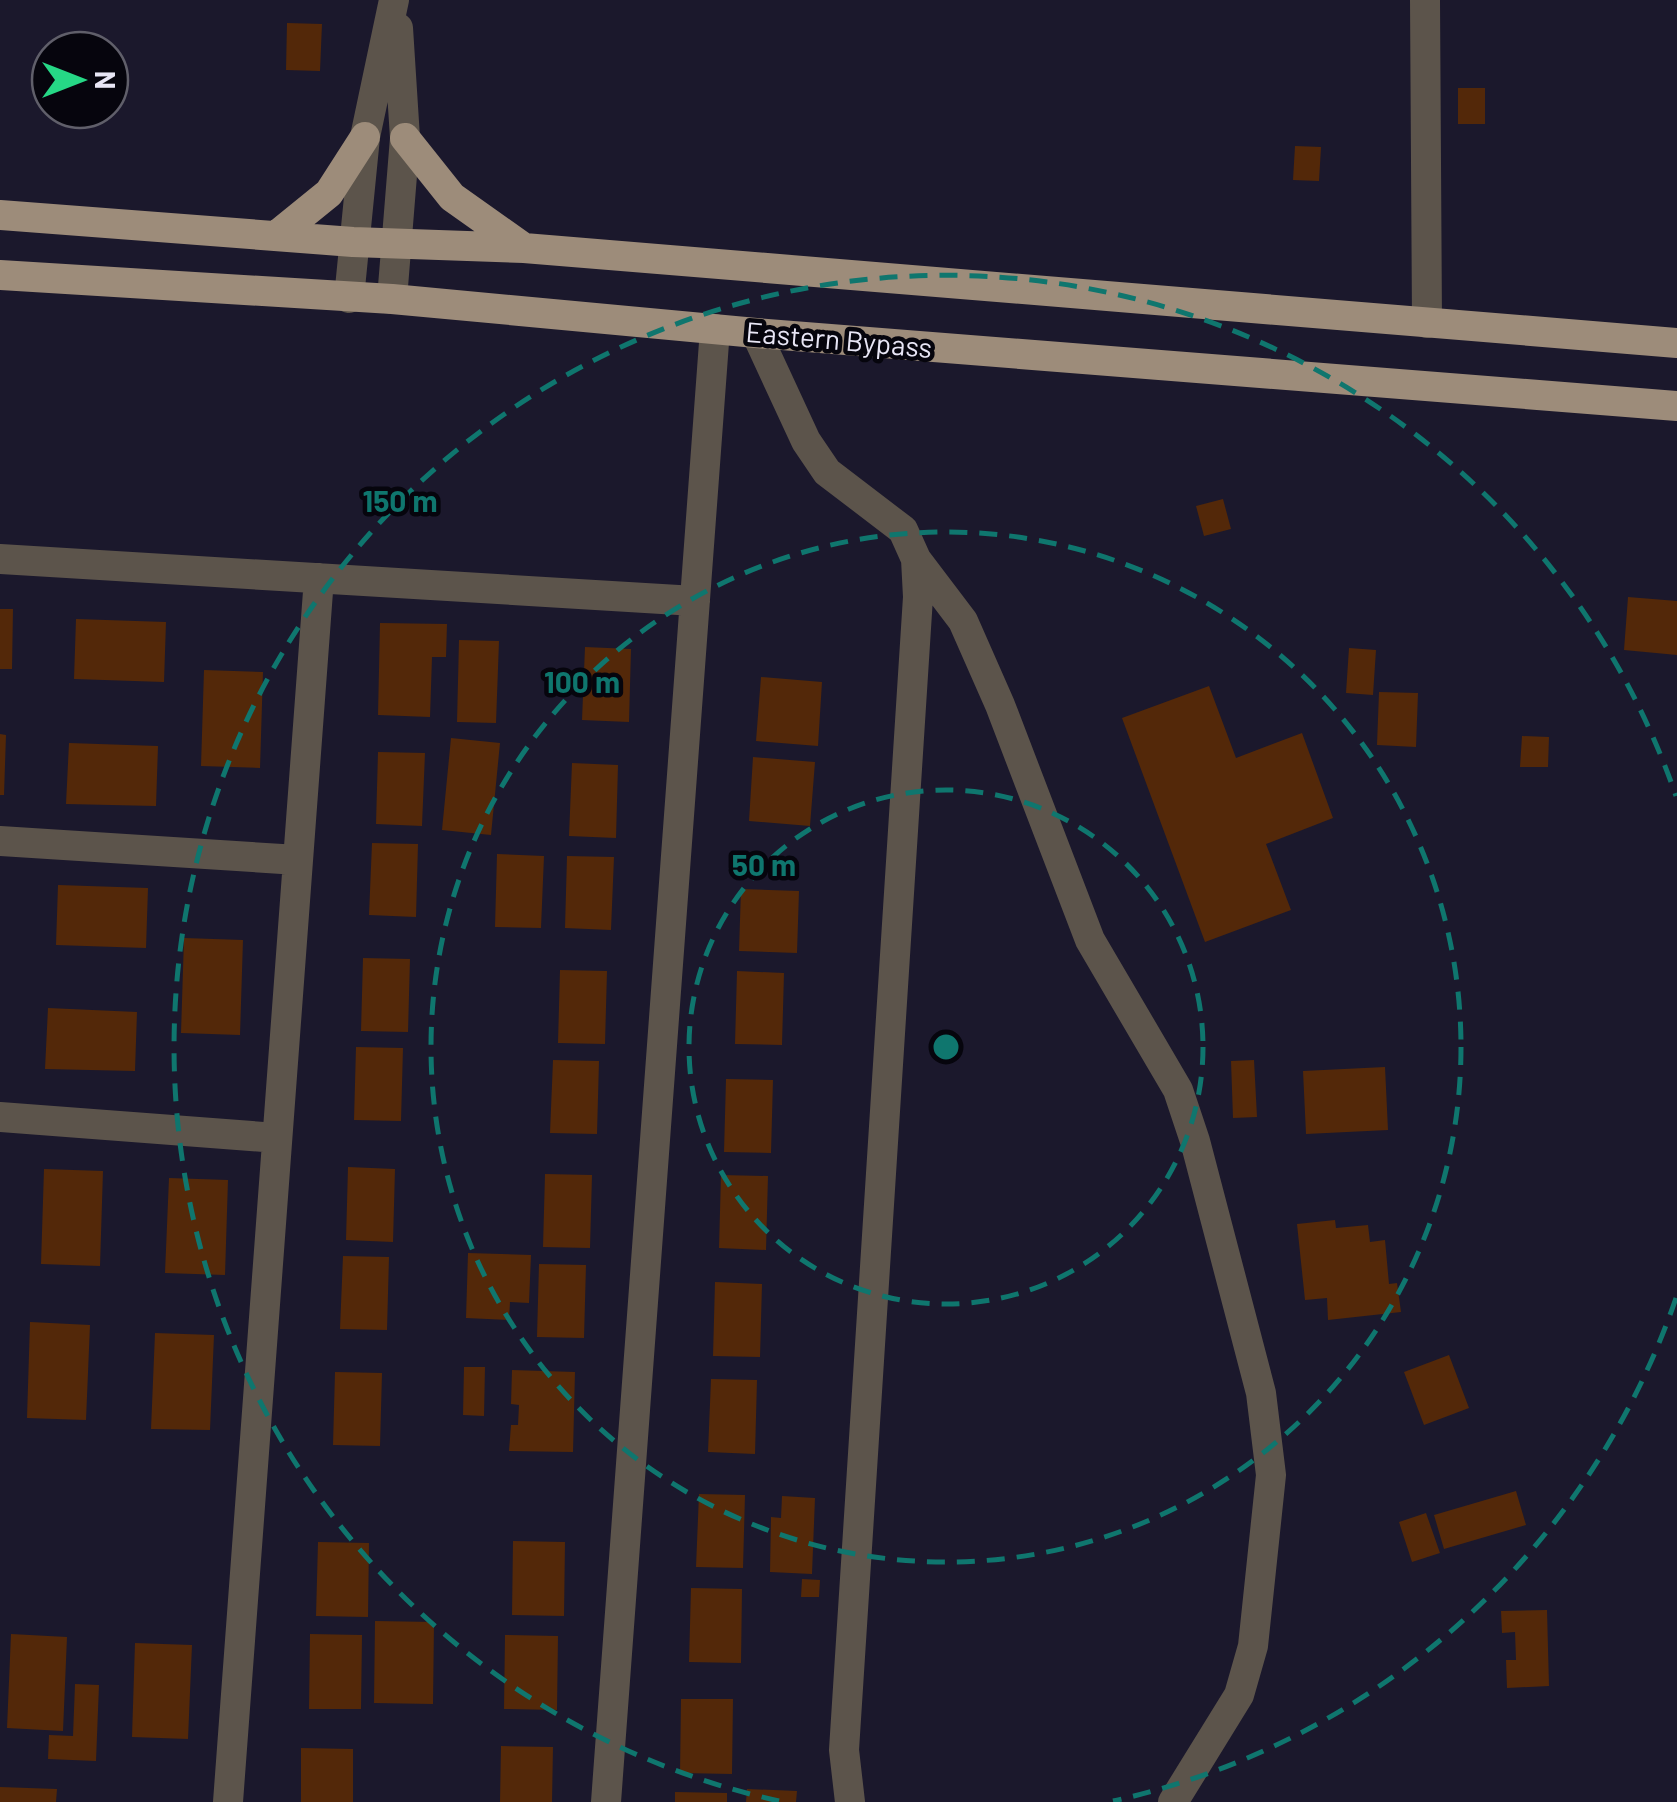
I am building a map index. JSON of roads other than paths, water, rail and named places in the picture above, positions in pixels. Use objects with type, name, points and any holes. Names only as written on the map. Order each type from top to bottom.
[{"type":"main road","points":[[276,236],[329,193],[365,136]]},
{"type":"main road","points":[[405,138],[452,197],[524,248]]},
{"type":"main road","points":[[0,215],[354,242],[524,248],[1677,344]]},
{"type":"main road","name":"Eastern Bypass","points":[[0,275],[392,299],[756,333],[1677,406]]},
{"type":"street","points":[[350,298],[365,136],[395,0]]},
{"type":"street","points":[[392,299],[405,138],[395,0]]},
{"type":"street","points":[[1425,0],[1427,322]]},
{"type":"street","points":[[606,1802],[715,329]]},
{"type":"street","points":[[756,333],[806,441],[827,472],[903,530],[916,559],[963,621],[1000,705],[1090,940],[1178,1090],[1195,1141],[1261,1393],[1271,1475],[1253,1646],[1239,1695],[1173,1802]]},
{"type":"street","points":[[0,559],[695,601]]},
{"type":"street","points":[[850,1802],[844,1750],[918,597],[916,559]]},
{"type":"street","points":[[228,1802],[319,578]]},
{"type":"street","points":[[0,841],[298,860]]},
{"type":"street","points":[[0,1117],[277,1138]]}]
